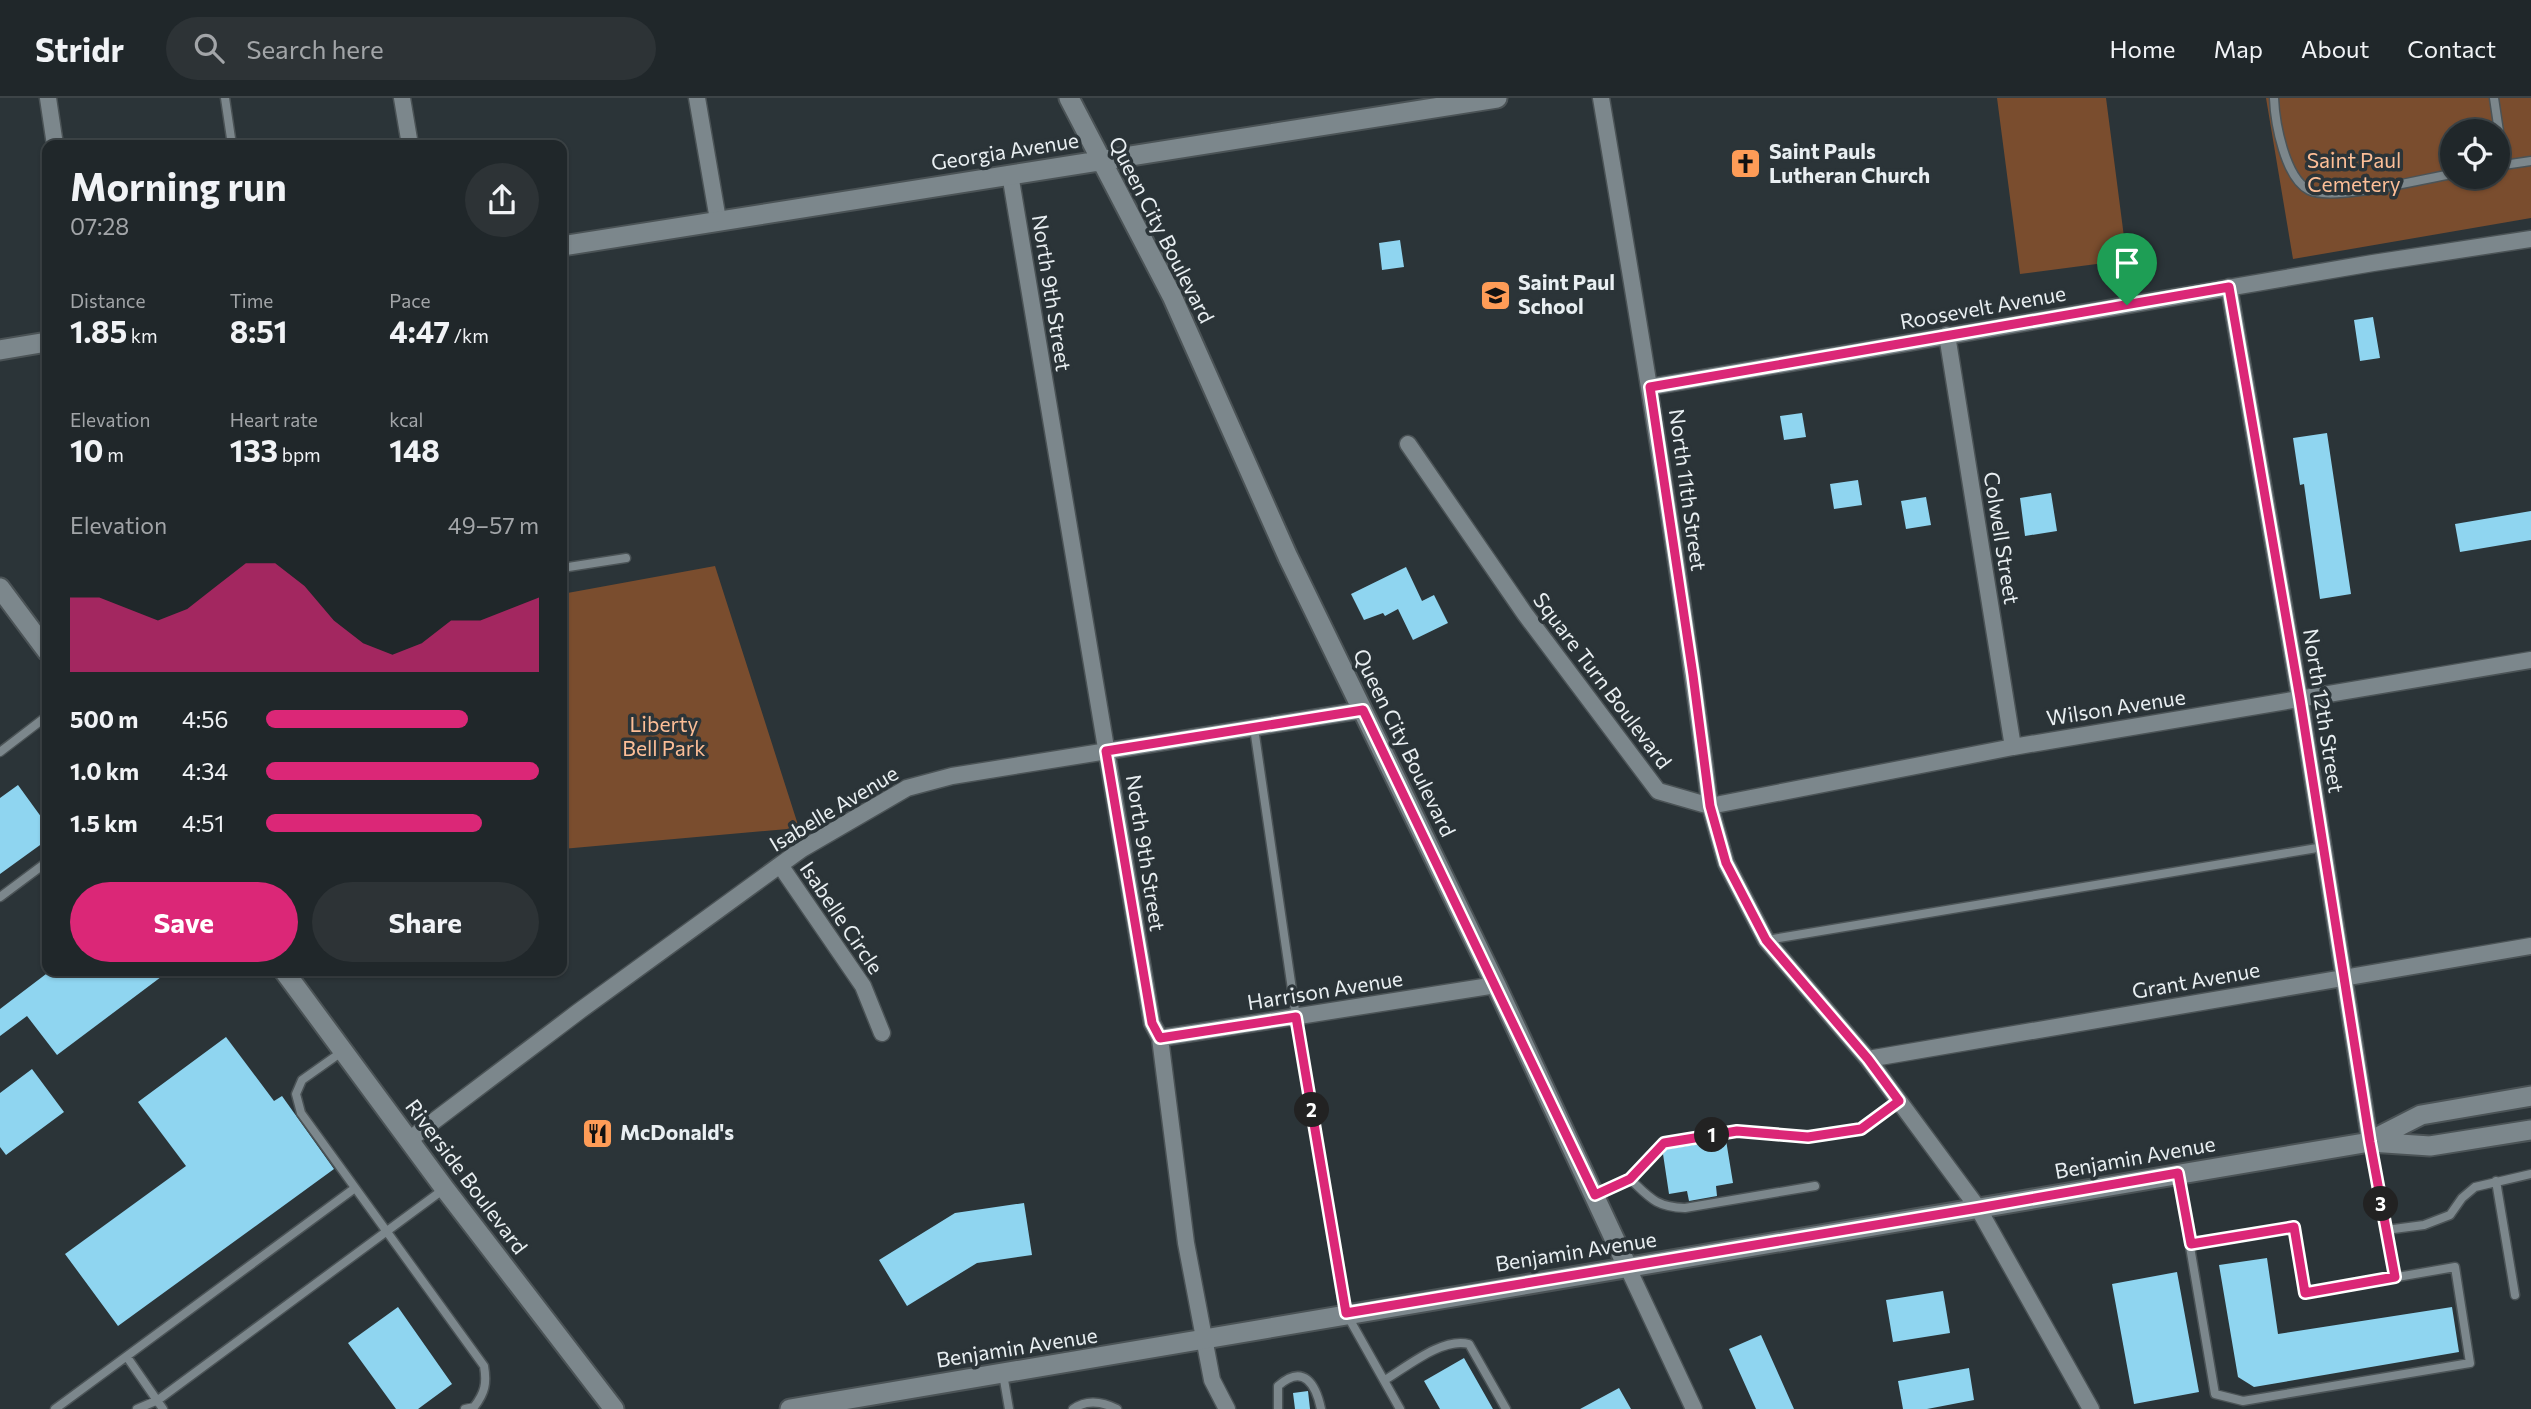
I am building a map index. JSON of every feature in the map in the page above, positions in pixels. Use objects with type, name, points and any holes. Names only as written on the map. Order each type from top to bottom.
[{"type":"main road","name":"Queen City Boulevard","points":[[1069,98],[1172,296],[1289,557],[1496,985],[1627,1266]]},
{"type":"main road","name":"Georgia Avenue","points":[[567,245],[1496,98]]},
{"type":"main road","points":[[0,350],[42,343]]},
{"type":"main road","points":[[0,588],[42,644]]},
{"type":"main road","name":"Riverside Boulevard","points":[[288,976],[444,1189],[614,1409]]},
{"type":"main road","name":"Benjamin Avenue","points":[[2370,1142],[2421,1115],[2531,1096]]},
{"type":"main road","name":"Benjamin Avenue","points":[[790,1409],[2370,1142],[2430,1146],[2531,1130]]},
{"type":"street","points":[[48,98],[54,140]]},
{"type":"street","points":[[402,98],[409,140]]},
{"type":"street","points":[[697,98],[718,220]]},
{"type":"street","name":"North 11th Street","points":[[1601,98],[1650,387],[1710,806]]},
{"type":"street","name":"North 9th Street","points":[[1010,174],[1152,1023],[1160,1038],[1186,1243],[1212,1380],[1227,1409]]},
{"type":"street","name":"Roosevelt Avenue","points":[[1650,387],[2229,287],[2531,240]]},
{"type":"street","name":"North 12th Street","points":[[2229,287],[2300,699],[2370,1142]]},
{"type":"street","name":"Colwell Street","points":[[1947,335],[2013,747]]},
{"type":"street","name":"Square Turn Boulevard","points":[[1408,444],[1525,614],[1658,791],[1710,806]]},
{"type":"street","name":"Wilson Avenue","points":[[1710,806],[2013,747],[2531,660]]},
{"type":"street","name":"Isabelle Avenue","points":[[409,1140],[578,1012],[802,849],[907,788],[952,776],[1363,710]]},
{"type":"street","points":[[1710,806],[1726,863],[1766,940],[1868,1059],[1978,1208],[2091,1409]]},
{"type":"street","name":"Isabelle Circle","points":[[780,865],[863,986],[882,1033]]},
{"type":"street","name":"Grant Avenue","points":[[1868,1059],[2531,946]]},
{"type":"street","name":"Harrison Avenue","points":[[1160,1038],[1496,985]]},
{"type":"street","name":"Queen City Boulevard","points":[[1627,1266],[1694,1409]]},
{"type":"lane","points":[[225,98],[232,140]]},
{"type":"lane","points":[[2274,98],[2275,118],[2294,179],[2310,191],[2332,195],[2440,176]]},
{"type":"lane","points":[[2494,98],[2496,119]]},
{"type":"lane","points":[[2510,164],[2531,161]]},
{"type":"lane","points":[[567,567],[626,558]]},
{"type":"lane","points":[[0,752],[42,720]]},
{"type":"lane","points":[[1254,728],[1296,1017],[1346,1313],[1401,1409]]},
{"type":"lane","points":[[1766,940],[2323,847]]},
{"type":"lane","points":[[0,897],[42,866]]},
{"type":"lane","points":[[343,1051],[302,1080],[296,1094],[301,1113],[484,1366],[486,1381],[483,1396],[474,1407],[465,1409]]},
{"type":"lane","points":[[1595,1195],[1630,1179],[1664,1143],[1737,1131],[1808,1137],[1861,1129],[1899,1101]]},
{"type":"lane","points":[[2370,1142],[2395,1277]]},
{"type":"lane","points":[[2178,1173],[2215,1394],[2243,1401],[2470,1363],[2455,1266],[2305,1293],[2294,1227],[2191,1244]]},
{"type":"lane","points":[[2386,1230],[2424,1225],[2450,1215],[2475,1186],[2531,1174]]},
{"type":"lane","points":[[1630,1179],[1653,1201],[1675,1208],[1815,1186]]},
{"type":"lane","points":[[2496,1181],[2515,1295]]},
{"type":"lane","points":[[55,1409],[355,1188]]},
{"type":"lane","points":[[137,1409],[158,1400],[444,1189]]},
{"type":"lane","points":[[1385,1380],[1447,1343],[1460,1341],[1469,1344],[1506,1409]]},
{"type":"lane","points":[[127,1357],[163,1409]]},
{"type":"lane","points":[[1003,1373],[1009,1409]]},
{"type":"lane","points":[[1278,1409],[1279,1385],[1286,1379],[1298,1377],[1308,1379],[1317,1389],[1321,1409]]},
{"type":"lane","points":[[1073,1409],[1103,1402],[1117,1409]]},
{"type":"green space","points":[[1997,98],[2106,98],[2127,260],[2020,274]]},
{"type":"green space","name":"Saint Paul Cemetery","points":[[2266,98],[2531,98],[2531,218],[2293,259]]},
{"type":"green space","name":"Liberty Bell Park","points":[[715,566],[799,828],[567,849],[567,593]]},
{"type":"building","points":[[1400,240],[1404,267],[1382,270],[1379,243]]},
{"type":"building","points":[[2373,317],[2380,358],[2360,361],[2354,320]]},
{"type":"building","points":[[1802,413],[1806,437],[1784,440],[1780,416]]},
{"type":"building","points":[[2327,433],[2351,594],[2320,599],[2304,484],[2300,485],[2293,438]]},
{"type":"building","points":[[1858,480],[1862,505],[1834,509],[1830,484]]},
{"type":"building","points":[[2051,493],[2057,531],[2025,536],[2020,498]]},
{"type":"building","points":[[1926,497],[1931,525],[1906,529],[1901,501]]},
{"type":"building","points":[[2531,511],[2531,540],[2460,552],[2455,524]]},
{"type":"building","points":[[1406,567],[1422,601],[1434,595],[1448,623],[1413,640],[1398,609],[1385,616],[1383,613],[1364,620],[1351,594]]},
{"type":"building","points":[[18,785],[42,818],[42,844],[0,874],[0,798]]},
{"type":"building","points":[[43,976],[162,976],[57,1055],[27,1016],[0,1036],[0,1009]]},
{"type":"building","points":[[226,1037],[274,1101],[282,1096],[334,1169],[118,1326],[65,1254],[186,1166],[138,1102]]},
{"type":"building","points":[[32,1069],[64,1112],[6,1155],[0,1147],[0,1093]]},
{"type":"building","points":[[1726,1140],[1733,1183],[1716,1186],[1717,1196],[1689,1201],[1687,1191],[1669,1194],[1663,1154],[1667,1149]]},
{"type":"building","points":[[1024,1203],[1032,1255],[977,1263],[907,1306],[879,1260],[955,1213]]},
{"type":"building","points":[[2267,1258],[2278,1334],[2452,1307],[2459,1352],[2254,1387],[2238,1377],[2219,1265]]},
{"type":"building","points":[[2177,1272],[2199,1392],[2134,1404],[2112,1284]]},
{"type":"building","points":[[1943,1291],[1950,1333],[1893,1342],[1886,1300]]},
{"type":"building","points":[[398,1307],[452,1384],[418,1409],[396,1409],[348,1343]]},
{"type":"building","points":[[1761,1335],[1794,1409],[1756,1409],[1729,1349]]},
{"type":"building","points":[[1464,1358],[1493,1409],[1440,1409],[1424,1381]]},
{"type":"building","points":[[1969,1368],[1974,1400],[1927,1409],[1903,1409],[1898,1381]]},
{"type":"building","points":[[1619,1388],[1631,1409],[1580,1409]]},
{"type":"building","points":[[1308,1391],[1310,1409],[1295,1409],[1293,1393]]},
{"type":"place","name":"Saint Pauls Lutheran Church","points":[[1746,164]]},
{"type":"place","name":"Saint Paul School","points":[[1495,295]]},
{"type":"place","name":"McDonald's","points":[[597,1133]]},
{"type":"route","points":[[2229,287],[2300,699],[2370,1142],[2395,1277],[2305,1293],[2294,1227],[2191,1244],[2178,1173],[1346,1313],[1296,1017],[1160,1038],[1152,1023],[1106,751],[1363,710],[1595,1195],[1630,1179],[1664,1143],[1737,1131],[1808,1137],[1861,1129],[1899,1101],[1868,1059],[1766,940],[1726,863],[1710,806],[1650,387],[2127,305],[2229,287]]}]
